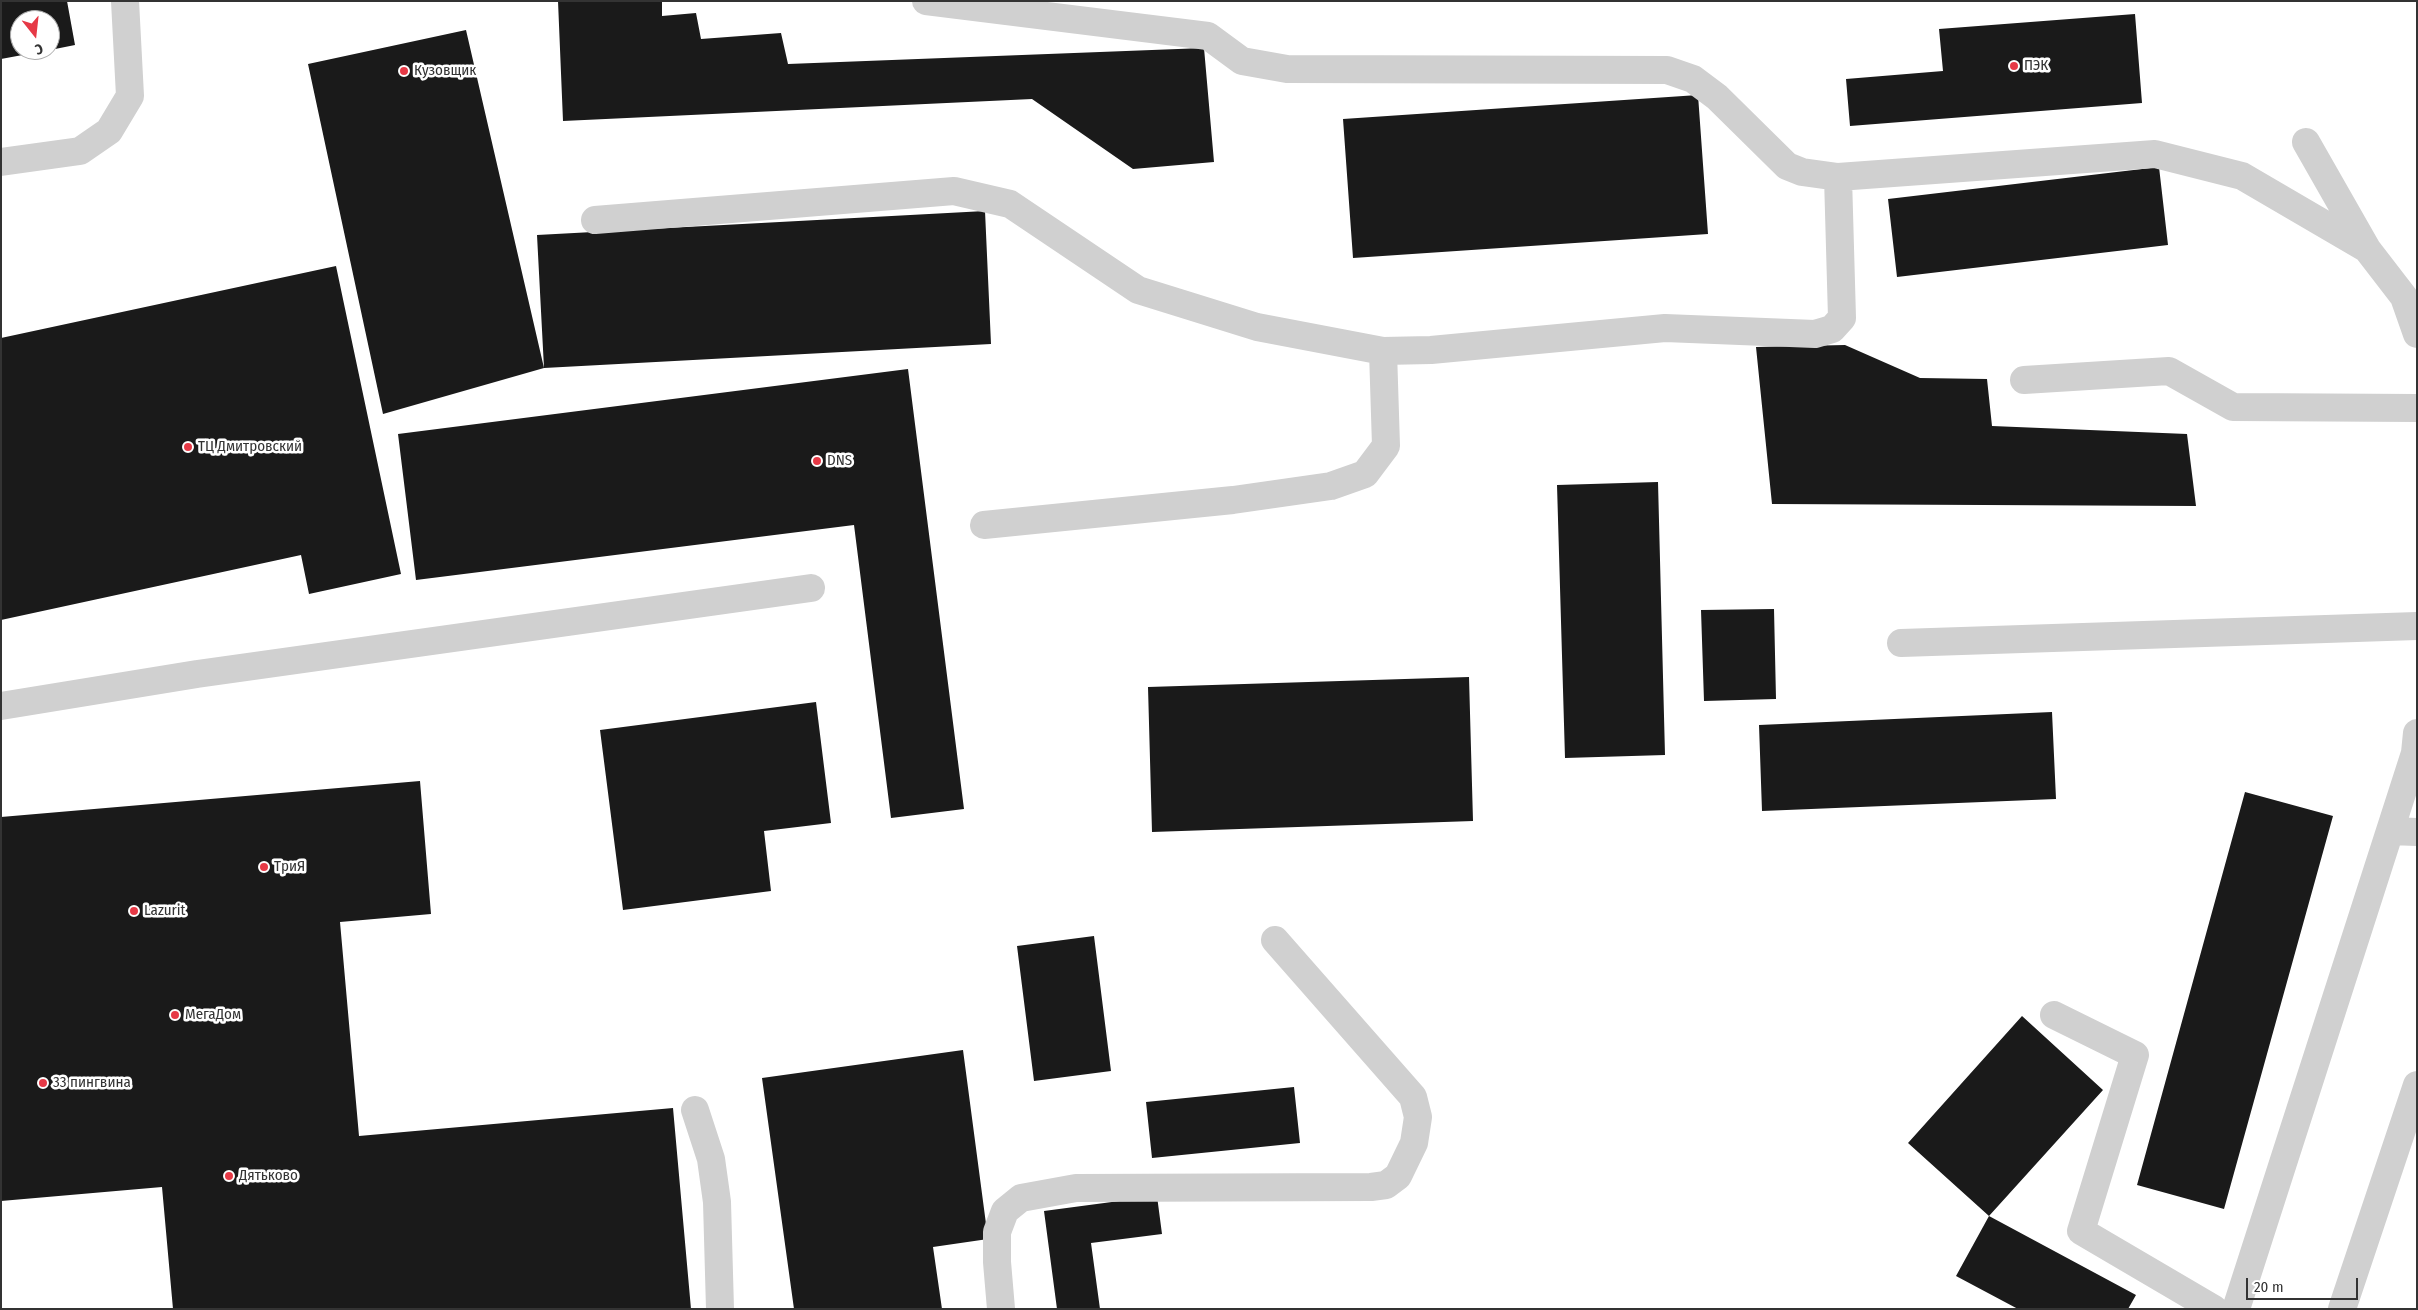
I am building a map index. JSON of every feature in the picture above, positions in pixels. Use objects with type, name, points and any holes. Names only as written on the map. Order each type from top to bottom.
[{"type":"lane","points":[[1,162],[80,151],[109,131],[130,96],[125,1]]},
{"type":"lane","points":[[926,1],[1208,36],[1242,61],[1287,69],[1667,70],[1693,79],[1718,97],[1787,166],[1802,172],[1838,176],[2155,154],[2242,176],[2368,249]]},
{"type":"lane","points":[[2306,142],[2368,249],[2404,296],[2417,334]]},
{"type":"lane","points":[[595,220],[954,191],[1010,204],[1138,290],[1257,328],[1383,351],[1431,350],[1664,328],[1815,334],[1832,329],[1842,318],[1838,176]]},
{"type":"lane","points":[[984,525],[1234,500],[1331,486],[1365,474],[1386,446],[1383,351]]},
{"type":"lane","points":[[2024,380],[2169,371],[2233,407],[2417,408]]},
{"type":"lane","points":[[1,706],[197,674],[811,588]]},
{"type":"lane","points":[[1901,643],[2417,626]]},
{"type":"lane","points":[[2236,1309],[2415,753],[2417,733]]},
{"type":"lane","points":[[2390,832],[2417,832]]},
{"type":"lane","points":[[1000,1309],[996,1262],[997,1232],[1005,1211],[1021,1198],[1076,1188],[1371,1187],[1386,1186],[1398,1176],[1414,1143],[1418,1117],[1413,1097],[1275,940]]},
{"type":"lane","points":[[2054,1015],[2135,1055],[2081,1231],[2214,1309]]},
{"type":"lane","points":[[2342,1309],[2417,1085]]},
{"type":"lane","points":[[695,1110],[711,1159],[717,1202],[720,1309]]},
{"type":"building","points":[[1,1],[67,1],[75,45],[60,48],[60,10],[10,10],[10,57],[1,59]]},
{"type":"building","points":[[558,1],[662,1],[662,16],[696,13],[701,39],[781,33],[788,64],[1204,48],[1214,162],[1133,169],[1032,99],[563,121]]},
{"type":"building","points":[[2135,14],[2142,103],[1850,126],[1846,79],[1943,71],[1939,29]]},
{"type":"building","points":[[466,30],[544,368],[383,414],[308,64]]},
{"type":"building","points":[[1698,95],[1708,234],[1353,258],[1343,119]]},
{"type":"building","points":[[2159,167],[2168,245],[1897,277],[1888,199]]},
{"type":"building","points":[[985,211],[991,344],[544,368],[537,235]]},
{"type":"building","name":"ТЦ Дмитровский","points":[[336,266],[401,574],[309,594],[301,555],[1,620],[1,338]]},
{"type":"building","points":[[1845,345],[1920,378],[1987,379],[1992,426],[2187,434],[2196,506],[1772,504],[1756,347]]},
{"type":"building","points":[[908,369],[964,809],[891,818],[854,525],[416,580],[398,434]]},
{"type":"building","points":[[1658,482],[1665,755],[1565,758],[1557,485]]},
{"type":"building","points":[[1774,609],[1776,699],[1704,701],[1701,610]]},
{"type":"building","points":[[1469,677],[1473,821],[1152,832],[1148,687]]},
{"type":"building","points":[[816,702],[831,823],[764,831],[771,891],[623,910],[600,730]]},
{"type":"building","points":[[2052,712],[2056,799],[1762,811],[1759,725]]},
{"type":"building","name":"МегаДом","points":[[420,781],[431,914],[340,922],[359,1136],[673,1108],[691,1309],[173,1309],[162,1187],[1,1201],[1,817]]},
{"type":"building","points":[[2245,792],[2333,816],[2224,1209],[2137,1185]]},
{"type":"building","points":[[1094,936],[1111,1071],[1034,1081],[1017,946]]},
{"type":"building","points":[[2022,1016],[2103,1090],[1989,1216],[1908,1143]]},
{"type":"building","points":[[963,1050],[988,1239],[933,1247],[942,1309],[794,1309],[762,1078]]},
{"type":"building","points":[[1294,1087],[1300,1143],[1152,1158],[1146,1102]]},
{"type":"building","points":[[1157,1196],[1162,1234],[1091,1243],[1100,1309],[1057,1309],[1044,1211]]},
{"type":"building","points":[[1989,1216],[2136,1295],[2128,1309],[2018,1309],[1956,1276]]},
{"type":"place","name":"ПЭК","points":[[2014,66]]},
{"type":"place","name":"Кузовщик","points":[[404,71]]},
{"type":"place","name":"ТЦ Дмитровский","points":[[188,447]]},
{"type":"place","name":"DNS","points":[[817,461]]},
{"type":"place","name":"ТриЯ","points":[[264,867]]},
{"type":"place","name":"Lazurit","points":[[134,911]]},
{"type":"place","name":"МегаДом","points":[[175,1015]]},
{"type":"place","name":"33 пингвина","points":[[43,1083]]},
{"type":"place","name":"Дятьково","points":[[229,1176]]}]
